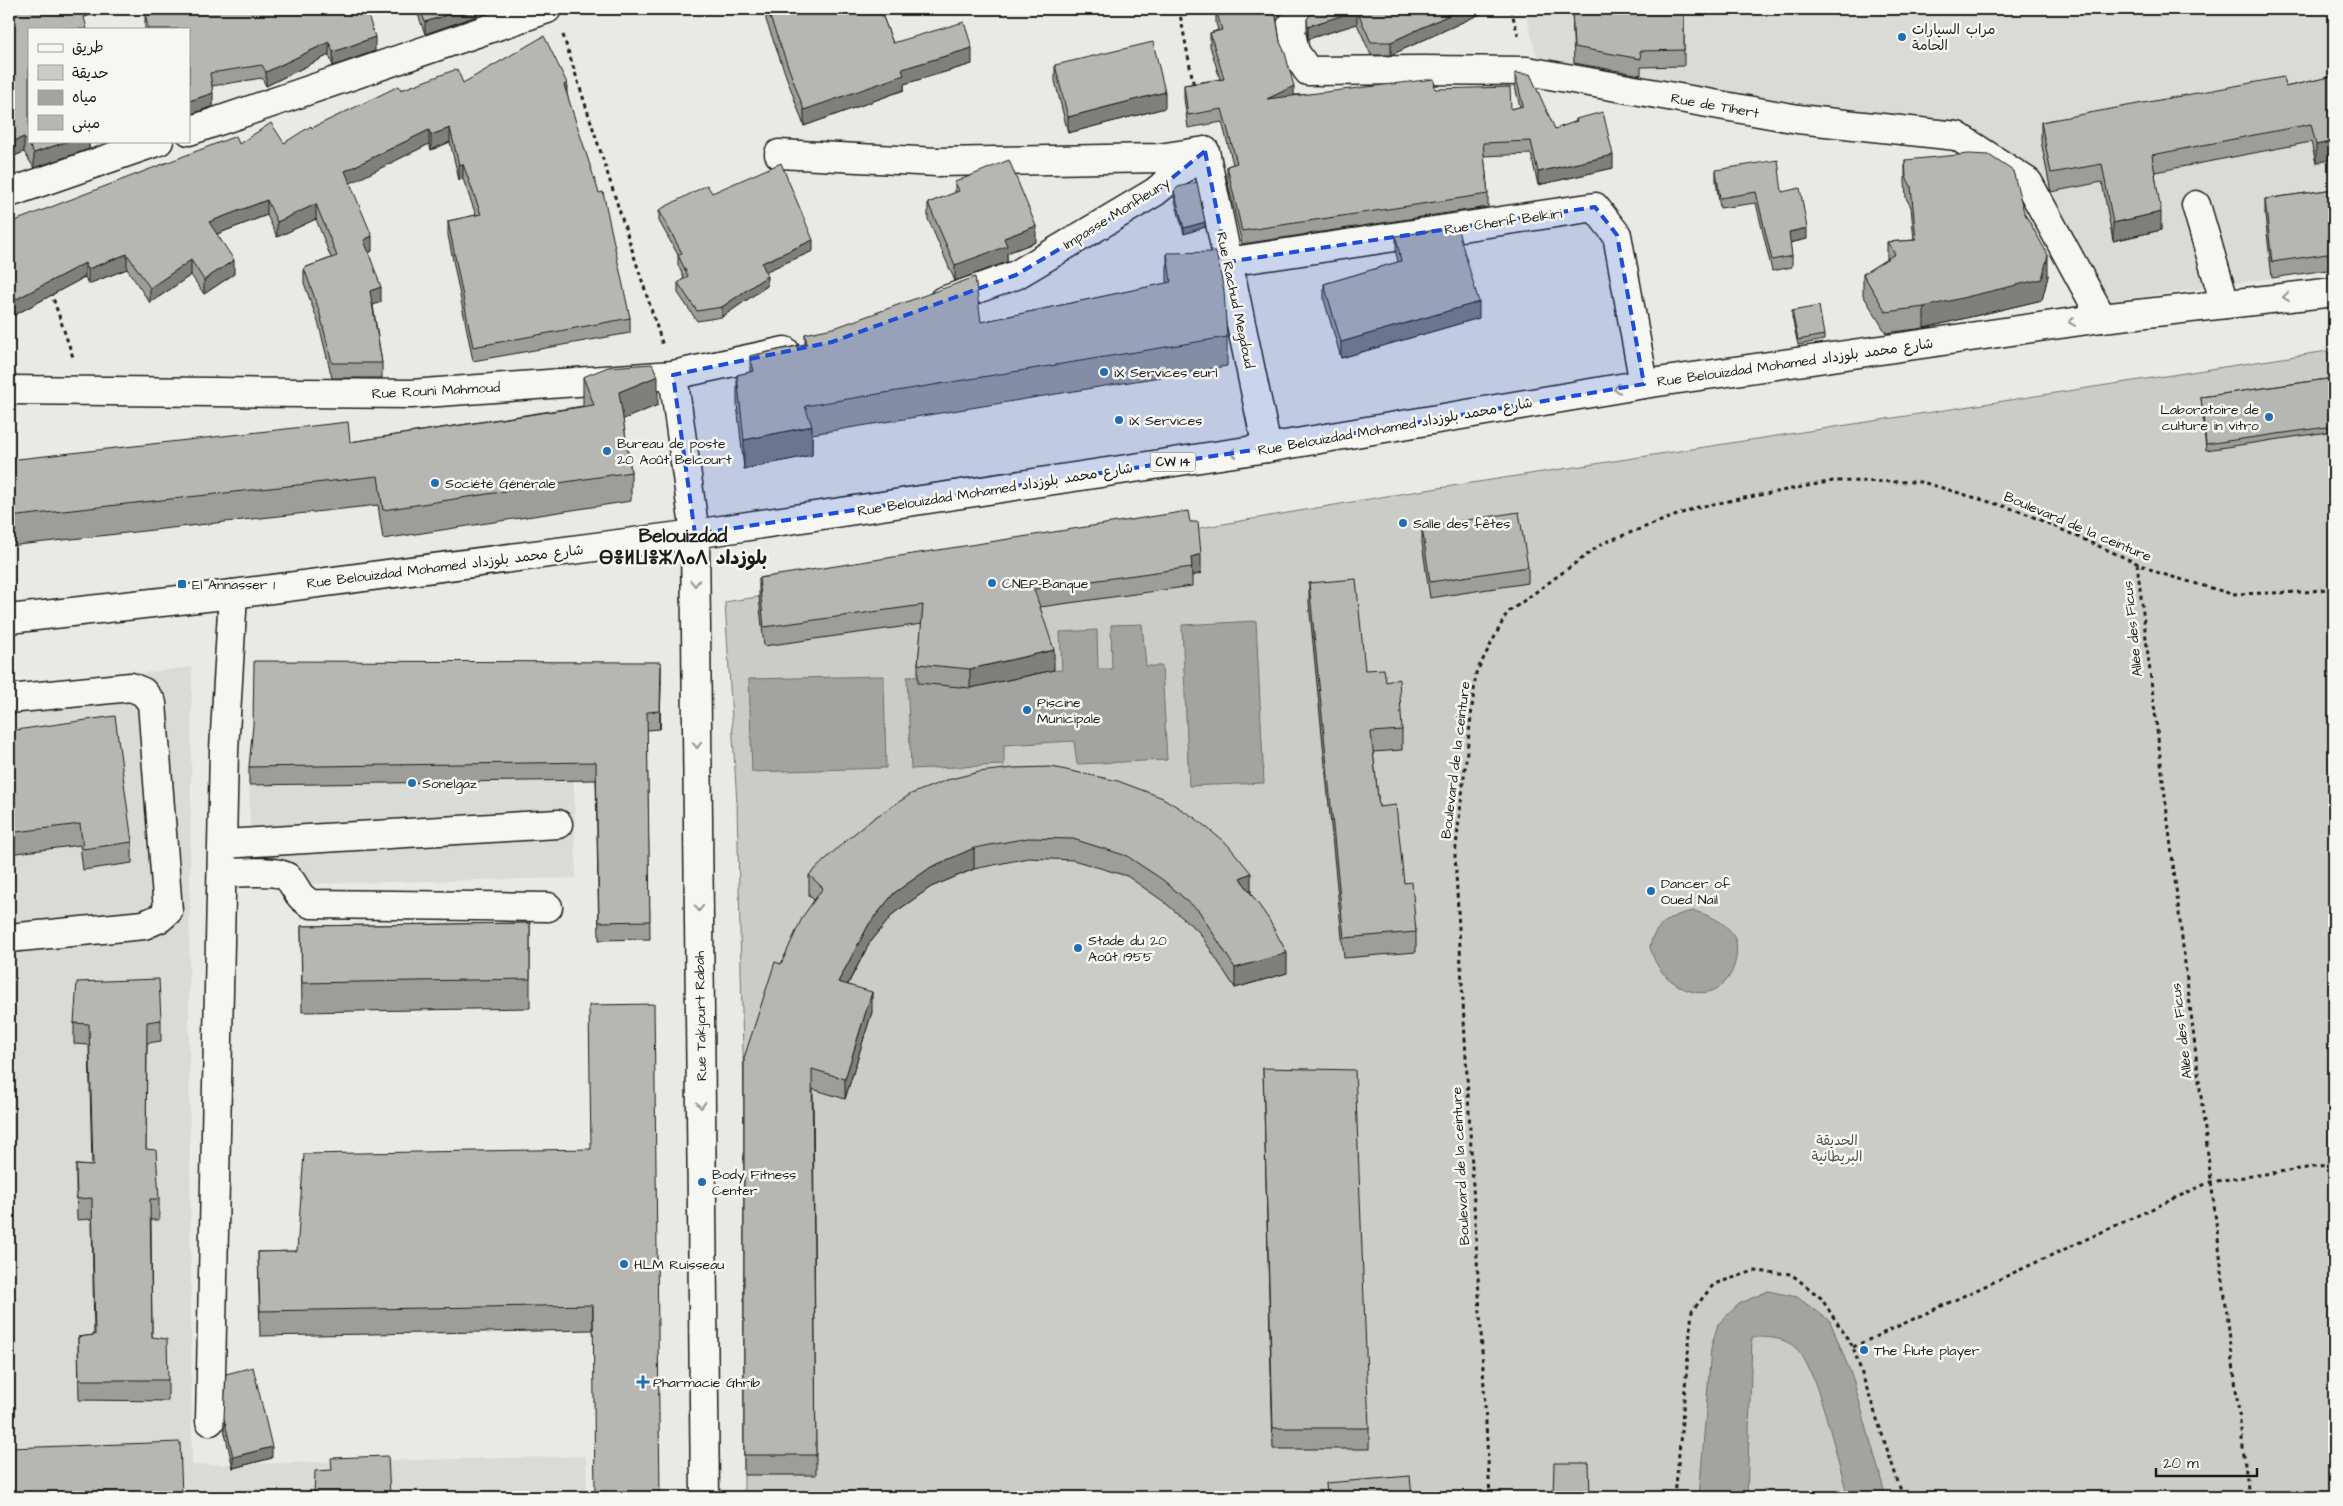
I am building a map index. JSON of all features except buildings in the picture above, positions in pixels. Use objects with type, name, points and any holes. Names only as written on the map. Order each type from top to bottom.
[{"type":"street","name":"Rue de Tihert","points":[[1306,9],[1290,26],[1295,52],[1308,71],[1527,71],[1798,119],[1957,136],[2028,182],[2102,318]]},
{"type":"street","points":[[190,131],[554,18]]},
{"type":"street","points":[[9,193],[156,142]]},
{"type":"street","name":"Impasse Monfleury","points":[[780,154],[937,162],[1159,158],[1205,151]]},
{"type":"street","name":"Impasse Monfleury","points":[[924,308],[1016,275],[1155,192],[1205,151]]},
{"type":"street","name":"Rue Rachud Megdoud","points":[[1205,151],[1267,448]]},
{"type":"street","points":[[2196,205],[2225,304]]},
{"type":"street","name":"Rue Cherif Belkiri","points":[[1227,262],[1595,208],[1617,235],[1644,384]]},
{"type":"street","name":"Rue Belouizdad Mohamed شارع محمد بلوزداد","points":[[9,619],[232,594],[695,534],[1267,448],[1644,384],[2102,318],[2334,292]]},
{"type":"street","points":[[695,534],[672,375],[813,346]]},
{"type":"street","name":"Rue Rouni Mahmoud","points":[[9,390],[411,394],[672,375]]},
{"type":"street","name":"Rue Takjourt Rabah","points":[[695,534],[705,1497]]},
{"type":"street","points":[[210,1421],[223,873],[224,750],[232,594]]},
{"type":"street","points":[[9,699],[130,686],[143,692],[152,703],[168,911],[160,918],[144,925],[9,938]]},
{"type":"street","points":[[223,844],[558,824]]},
{"type":"street","points":[[223,873],[280,873],[289,879],[302,899],[311,904],[548,908]]},
{"type":"path","points":[[1179,9],[1195,94]]},
{"type":"path","points":[[554,18],[672,375]]},
{"type":"path","points":[[50,291],[85,392]]},
{"type":"path","name":"Boulevard de la ceinture","points":[[1490,1497],[1455,855],[1476,673],[1507,613],[1603,543],[1698,507],[1833,481],[1922,482],[2020,511],[2159,573],[2232,594],[2305,592],[2334,588]]},
{"type":"path","name":"Allée des Ficus","points":[[2137,563],[2146,651],[2249,1497]]},
{"type":"path","points":[[1852,1347],[2210,1182],[2334,1164]]},
{"type":"path","points":[[1674,1497],[1692,1311],[1714,1284],[1754,1271],[1791,1274],[1821,1298],[1852,1347],[1903,1497]]},
{"type":"highlighted area","points":[[1205,151],[1227,262],[1595,207],[1617,235],[1644,384],[1267,448],[695,534],[673,375],[832,342],[1016,275],[1155,192]]},
{"type":"shaded area","points":[[1524,9],[2334,9],[2334,269],[2094,304],[2030,188],[1968,137],[1783,115],[1537,57]]},
{"type":"shaded area","points":[[192,667],[189,1000],[192,1465],[586,1456],[587,1497],[9,1497],[9,690]]},
{"type":"shaded area","name":"Sonelgaz","points":[[573,740],[576,878],[252,885],[249,785],[253,743]]},
{"type":"green space","name":"الحديقة البريطانية","points":[[2334,350],[2334,1497],[744,1497],[744,1092],[737,804],[725,602],[1188,530],[1387,496]]},
{"type":"water","points":[[1256,621],[1264,783],[1189,786],[1182,625]]},
{"type":"water","points":[[1142,624],[1146,666],[1162,666],[1167,760],[1077,764],[1074,741],[1004,745],[1004,765],[911,769],[907,677],[1062,670],[1060,632],[1097,630],[1098,669],[1112,669],[1111,625]]},
{"type":"water","points":[[884,676],[886,768],[752,772],[749,679]]},
{"type":"water","points":[[1694,911],[1726,926],[1734,937],[1736,946],[1736,958],[1728,979],[1713,991],[1704,993],[1684,988],[1669,979],[1658,967],[1650,947],[1655,933],[1665,922],[1679,915]]},
{"type":"water","points":[[1768,1291],[1797,1297],[1830,1321],[1853,1379],[1886,1497],[1848,1497],[1819,1395],[1804,1359],[1791,1344],[1781,1340],[1752,1337],[1747,1497],[1699,1497],[1711,1348],[1718,1324],[1739,1304]]},
{"type":"place","name":"مراب السيارات الحامة","points":[[1902,37]]},
{"type":"place","name":"iX Services eurl","points":[[1104,372]]},
{"type":"place","name":"Laboratoire de culture in vitro","points":[[2269,417]]},
{"type":"place","name":"iX Services","points":[[1119,420]]},
{"type":"place","name":"Bureau de poste 20 Août Belcourt","points":[[607,451]]},
{"type":"place","name":"Société Générale","points":[[435,483]]},
{"type":"place","name":"Salle des fêtes","points":[[1403,523]]},
{"type":"place","name":"CNEP-Banque","points":[[992,583]]},
{"type":"place","name":"El Annasser 1","points":[[182,584]]},
{"type":"place","name":"Piscine Municipale","points":[[1027,710]]},
{"type":"place","name":"Sonelgaz","points":[[412,783]]},
{"type":"place","name":"Dancer of Oued Nail","points":[[1651,891]]},
{"type":"place","name":"Stade du 20 Août 1955","points":[[1078,948]]},
{"type":"place","name":"Body Fitness Center","points":[[702,1182]]},
{"type":"place","name":"HLM Ruisseau","points":[[624,1264]]},
{"type":"place","name":"The flute player","points":[[1864,1350]]},
{"type":"place","name":"Pharmacie Ghrib","points":[[643,1382]]},
{"type":"district","name":"Belouizdad ⴱⴻⵍⵡⴻⵣⴷⴰⴷ بلوزداد","points":[[683,546]]}]
